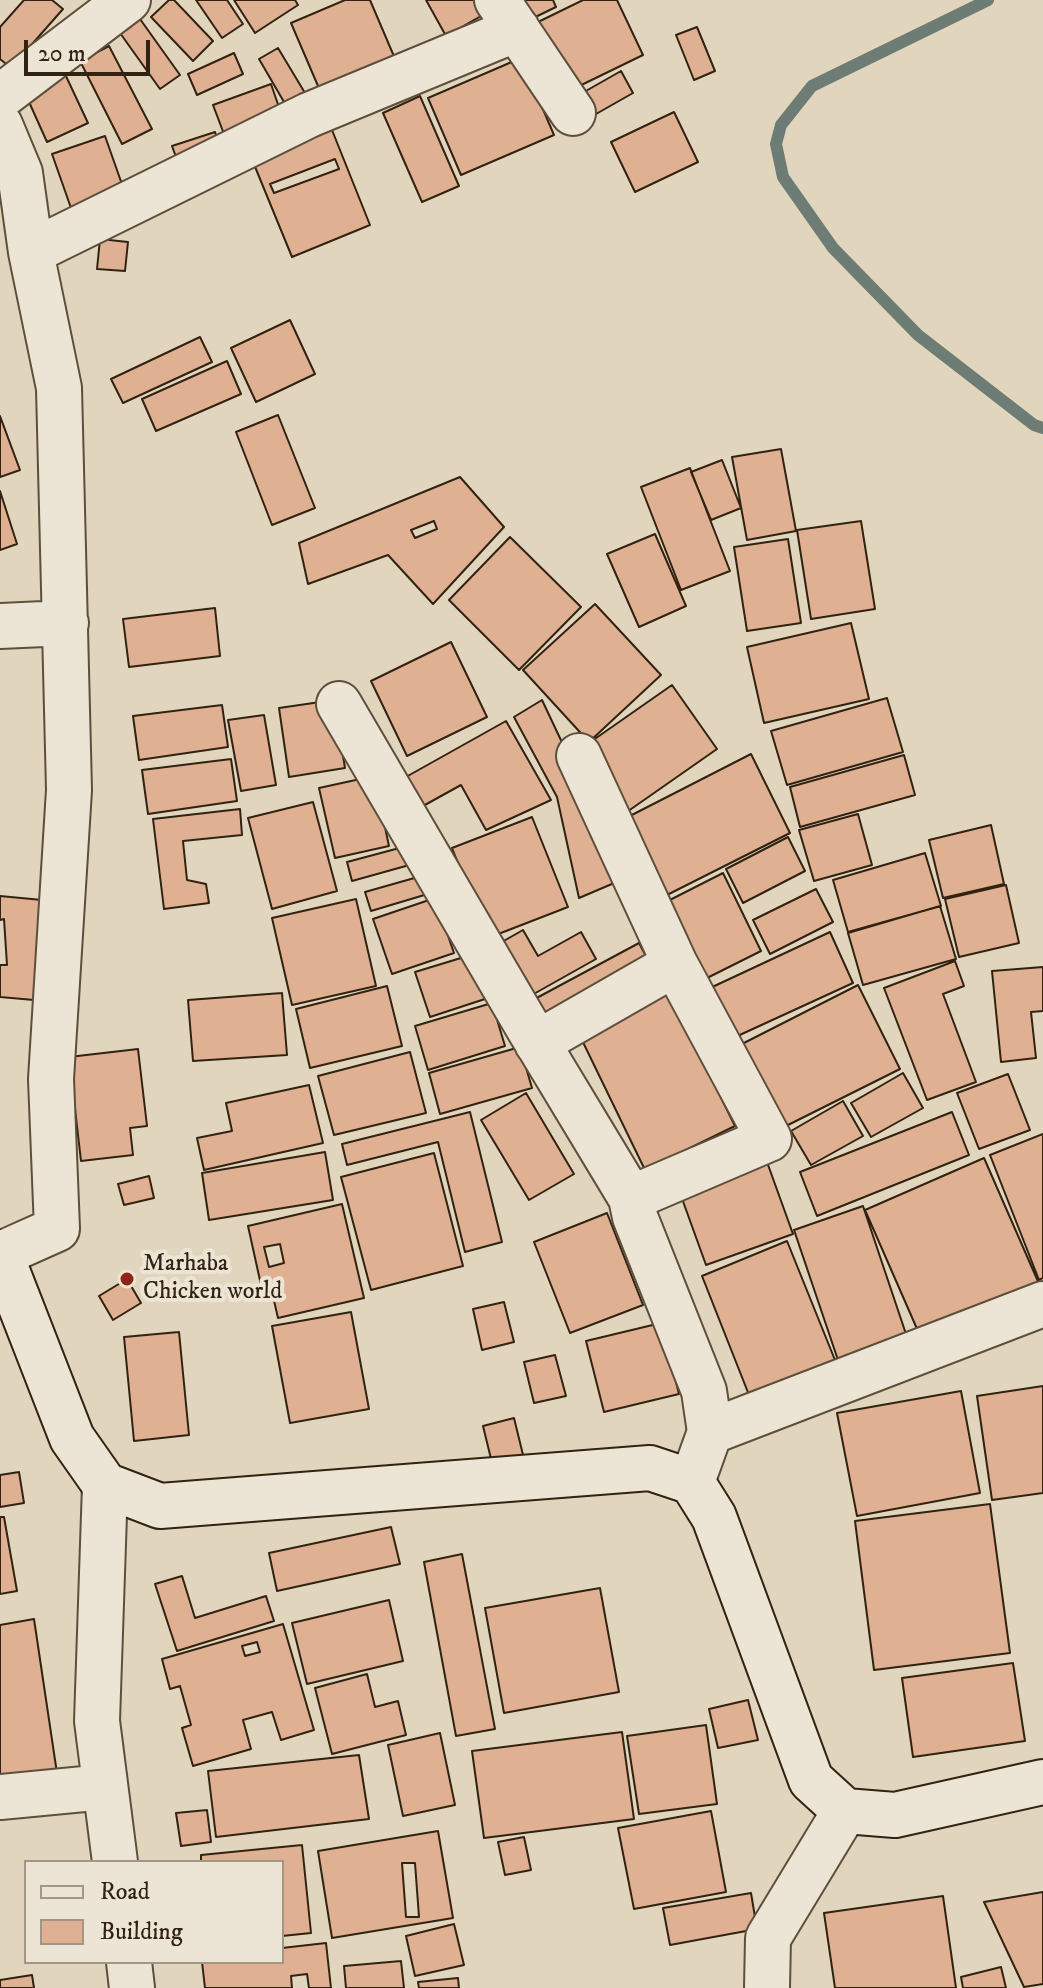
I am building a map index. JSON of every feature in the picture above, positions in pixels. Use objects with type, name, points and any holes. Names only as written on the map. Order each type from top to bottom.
[{"type":"street","points":[[0,97],[128,0]]},
{"type":"street","points":[[31,252],[507,14],[573,113]]},
{"type":"street","points":[[0,125],[20,173],[31,252],[59,388],[69,790],[51,1079],[57,1229],[1,1253],[72,1438],[105,1485],[160,1506],[650,1468],[692,1482],[714,1517],[811,1780],[845,1811],[895,1815],[1043,1782]]},
{"type":"street","points":[[0,626],[66,623]]},
{"type":"street","points":[[339,704],[631,1198],[635,1217],[704,1391],[710,1432],[692,1482]]},
{"type":"street","points":[[579,756],[675,964],[769,1139],[631,1198]]},
{"type":"street","points":[[537,1043],[675,964]]},
{"type":"street","points":[[710,1432],[1043,1304]]},
{"type":"street","points":[[105,1485],[97,1721],[115,1860]]},
{"type":"street","points":[[0,1797],[105,1787]]},
{"type":"street","points":[[767,1988],[768,1938],[845,1811]]},
{"type":"street","points":[[129,1964],[132,1988]]},
{"type":"building","points":[[24,0],[52,0],[63,9],[11,68],[0,59],[0,27]]},
{"type":"building","points":[[169,0],[174,0],[213,41],[193,61],[151,17]]},
{"type":"building","points":[[196,0],[227,0],[243,24],[222,38]]},
{"type":"building","points":[[234,0],[295,0],[298,5],[255,33]]},
{"type":"building","points":[[345,0],[370,0],[396,61],[321,93],[291,23]]},
{"type":"building","points":[[426,0],[481,0],[488,12],[446,36]]},
{"type":"building","points":[[511,0],[553,0],[556,7],[523,23]]},
{"type":"building","points":[[583,0],[617,0],[643,55],[569,91],[536,23]]},
{"type":"building","points":[[140,19],[180,75],[160,89],[120,33]]},
{"type":"building","points":[[697,27],[715,71],[694,80],[676,35]]},
{"type":"building","points":[[109,46],[152,129],[122,144],[80,61]]},
{"type":"building","points":[[278,48],[311,103],[291,114],[259,59]]},
{"type":"building","points":[[234,53],[243,74],[197,95],[188,74]]},
{"type":"building","points":[[521,58],[554,135],[461,175],[428,98]]},
{"type":"building","points":[[621,71],[633,93],[589,118],[577,96]]},
{"type":"building","points":[[65,74],[88,123],[47,142],[25,93]]},
{"type":"building","points":[[271,84],[284,122],[227,142],[213,105]]},
{"type":"building","points":[[420,96],[459,186],[422,202],[383,113]]},
{"type":"building","points":[[674,112],[698,162],[635,192],[611,142]]},
{"type":"building","points":[[330,125],[370,225],[292,257],[251,157]],"holes":[[[335,159],[339,169],[274,193],[270,184]]]},
{"type":"building","points":[[215,132],[222,154],[180,168],[172,146]]},
{"type":"building","points":[[105,136],[124,190],[71,208],[52,154]]},
{"type":"building","points":[[100,239],[128,242],[125,271],[97,269]]},
{"type":"building","points":[[290,320],[315,374],[256,402],[231,348]]},
{"type":"building","points":[[200,337],[212,362],[123,403],[111,379]]},
{"type":"building","points":[[227,361],[241,394],[156,431],[142,399]]},
{"type":"building","points":[[278,415],[315,508],[272,525],[236,432]]},
{"type":"building","points":[[0,416],[20,470],[0,477]]},
{"type":"building","points":[[781,449],[796,531],[747,540],[732,457]]},
{"type":"building","points":[[722,460],[741,508],[711,520],[691,472]]},
{"type":"building","points":[[690,468],[730,571],[681,590],[641,487]]},
{"type":"building","points":[[460,477],[504,527],[433,604],[388,555],[308,584],[299,543]],"holes":[[[434,521],[437,529],[415,538],[411,530]]]},
{"type":"building","points":[[0,491],[17,544],[0,550]]},
{"type":"building","points":[[861,521],[875,609],[811,619],[797,530]]},
{"type":"building","points":[[655,534],[686,606],[639,627],[607,554]]},
{"type":"building","points":[[510,537],[581,607],[519,670],[449,600]]},
{"type":"building","points":[[788,539],[801,623],[747,631],[734,547]]},
{"type":"building","points":[[595,604],[661,675],[589,742],[523,670]]},
{"type":"building","points":[[215,608],[220,656],[129,667],[123,619]]},
{"type":"building","points":[[851,623],[869,699],[764,723],[747,647]]},
{"type":"building","points":[[451,642],[487,717],[407,756],[371,681]]},
{"type":"building","points":[[672,685],[717,749],[624,814],[579,750]]},
{"type":"building","points":[[887,698],[903,752],[787,785],[771,731]]},
{"type":"building","points":[[334,700],[345,768],[289,777],[279,708]]},
{"type":"building","points":[[542,700],[626,878],[579,898],[557,797],[514,717]]},
{"type":"building","points":[[222,705],[228,747],[139,760],[133,716]]},
{"type":"building","points":[[264,715],[276,785],[241,791],[228,720]]},
{"type":"building","points":[[506,721],[551,800],[486,830],[461,785],[414,811],[397,782]]},
{"type":"building","points":[[751,754],[790,833],[663,897],[624,819]]},
{"type":"building","points":[[904,755],[915,795],[800,827],[790,787]]},
{"type":"building","points":[[231,759],[237,801],[148,814],[142,770]]},
{"type":"building","points":[[374,776],[389,846],[335,858],[319,788]]},
{"type":"building","points":[[313,802],[337,891],[272,909],[248,818]]},
{"type":"building","points":[[240,809],[242,835],[183,841],[187,880],[206,884],[209,903],[164,909],[153,819]]},
{"type":"building","points":[[858,814],[872,865],[814,881],[799,830]]},
{"type":"building","points":[[532,817],[568,907],[488,938],[452,848]]},
{"type":"building","points":[[991,825],[1004,884],[943,898],[929,840]]},
{"type":"building","points":[[788,837],[805,871],[743,903],[726,869]]},
{"type":"building","points":[[407,846],[413,864],[352,881],[347,862]]},
{"type":"building","points":[[925,853],[941,906],[848,932],[833,880]]},
{"type":"building","points":[[723,873],[761,951],[697,983],[660,905]]},
{"type":"building","points":[[425,875],[431,893],[371,911],[365,892]]},
{"type":"building","points":[[1006,885],[1019,943],[959,957],[945,899]]},
{"type":"building","points":[[816,889],[833,922],[770,954],[753,920]]},
{"type":"building","points":[[0,896],[42,900],[34,1000],[0,997],[0,965],[7,965],[4,919],[0,920]]},
{"type":"building","points":[[435,898],[454,953],[392,974],[373,919]]},
{"type":"building","points":[[356,899],[376,986],[292,1005],[272,918]]},
{"type":"building","points":[[940,906],[956,959],[863,985],[848,933]]},
{"type":"building","points":[[523,930],[538,956],[581,932],[596,959],[523,1000],[493,947]]},
{"type":"building","points":[[830,932],[853,983],[731,1039],[708,989]]},
{"type":"building","points":[[639,943],[654,971],[546,1029],[531,1001]]},
{"type":"building","points":[[474,954],[488,998],[430,1017],[415,972]]},
{"type":"building","points":[[955,961],[964,986],[943,994],[976,1082],[927,1100],[884,988]]},
{"type":"building","points":[[1043,967],[1043,1011],[1031,1012],[1036,1058],[1001,1062],[992,971]]},
{"type":"building","points":[[858,985],[900,1069],[780,1129],[738,1046]]},
{"type":"building","points":[[387,986],[402,1046],[310,1068],[296,1009]]},
{"type":"building","points":[[668,990],[735,1126],[645,1170],[579,1034]]},
{"type":"building","points":[[282,993],[287,1055],[193,1061],[188,1000]]},
{"type":"building","points":[[492,1003],[505,1046],[428,1070],[415,1026]]},
{"type":"building","points":[[520,1047],[532,1088],[440,1114],[429,1073]]},
{"type":"building","points":[[138,1049],[147,1126],[130,1128],[133,1155],[81,1161],[69,1057]]},
{"type":"building","points":[[410,1052],[426,1113],[334,1135],[318,1076]]},
{"type":"building","points":[[903,1073],[923,1108],[871,1137],[851,1103]]},
{"type":"building","points":[[1008,1074],[1030,1130],[979,1149],[957,1093]]},
{"type":"building","points":[[309,1085],[323,1143],[204,1170],[197,1138],[232,1131],[226,1103]]},
{"type":"building","points":[[526,1093],[574,1174],[529,1200],[481,1120]]},
{"type":"building","points":[[843,1101],[863,1136],[811,1165],[791,1131]]},
{"type":"building","points":[[470,1112],[502,1242],[465,1252],[438,1142],[347,1165],[342,1144]]},
{"type":"building","points":[[952,1112],[969,1155],[817,1216],[800,1172]]},
{"type":"building","points":[[1043,1134],[1043,1278],[1039,1280],[990,1155]]},
{"type":"building","points":[[325,1152],[333,1200],[209,1220],[202,1173]]},
{"type":"building","points":[[434,1153],[463,1266],[371,1290],[341,1177]]},
{"type":"building","points":[[984,1158],[1040,1286],[921,1338],[865,1210]]},
{"type":"building","points":[[767,1162],[793,1234],[706,1265],[680,1193]]},
{"type":"building","points":[[149,1176],[154,1198],[124,1205],[118,1184]]},
{"type":"building","points":[[342,1204],[364,1298],[278,1318],[272,1292],[263,1294],[248,1226]],"holes":[[[280,1244],[284,1263],[269,1267],[264,1247]]]},
{"type":"building","points":[[863,1206],[908,1340],[839,1363],[794,1230]]},
{"type":"building","points":[[607,1213],[643,1305],[570,1333],[534,1242]]},
{"type":"building","points":[[787,1241],[837,1365],[751,1400],[702,1276]]},
{"type":"building","points":[[127,1279],[141,1303],[113,1320],[99,1296]]},
{"type":"building","points":[[504,1302],[514,1342],[482,1350],[473,1309]]},
{"type":"building","points":[[351,1312],[369,1409],[290,1423],[272,1326]]},
{"type":"building","points":[[661,1323],[679,1394],[604,1412],[586,1341]]},
{"type":"building","points":[[179,1332],[189,1435],[134,1441],[124,1337]]},
{"type":"building","points":[[555,1355],[566,1396],[534,1403],[524,1362]]},
{"type":"building","points":[[1043,1386],[1043,1493],[992,1500],[977,1396]]},
{"type":"building","points":[[961,1391],[980,1493],[857,1516],[837,1413]]},
{"type":"building","points":[[514,1418],[524,1459],[493,1467],[483,1426]]},
{"type":"building","points":[[19,1472],[24,1503],[0,1507],[0,1475]]},
{"type":"building","points":[[990,1504],[1010,1653],[874,1670],[855,1521]]},
{"type":"building","points":[[0,1517],[4,1517],[17,1591],[0,1594]]},
{"type":"building","points":[[391,1527],[400,1564],[277,1591],[269,1553]]},
{"type":"building","points":[[462,1554],[495,1729],[456,1736],[424,1562]]},
{"type":"building","points":[[182,1576],[195,1618],[266,1596],[274,1621],[177,1651],[155,1584]]},
{"type":"building","points":[[600,1588],[619,1692],[504,1713],[485,1608]]},
{"type":"building","points":[[389,1600],[403,1661],[307,1684],[292,1623]]},
{"type":"building","points":[[34,1619],[58,1780],[0,1789],[0,1625]]},
{"type":"building","points":[[283,1624],[314,1730],[281,1740],[272,1712],[243,1720],[251,1749],[193,1766],[182,1728],[191,1725],[180,1686],[170,1689],[162,1659]],"holes":[[[257,1642],[260,1652],[245,1656],[242,1646]]]},
{"type":"building","points":[[1013,1663],[1025,1741],[913,1757],[902,1678]]},
{"type":"building","points":[[367,1674],[375,1707],[398,1701],[406,1735],[332,1754],[315,1688]]},
{"type":"building","points":[[748,1700],[758,1740],[718,1748],[709,1709]]},
{"type":"building","points":[[706,1725],[717,1804],[639,1814],[627,1736]]},
{"type":"building","points":[[622,1732],[634,1819],[484,1838],[472,1751]]},
{"type":"building","points":[[440,1733],[455,1805],[403,1816],[388,1745]]},
{"type":"building","points":[[359,1755],[369,1819],[216,1837],[208,1771]]},
{"type":"building","points":[[207,1810],[211,1842],[181,1846],[176,1813]]},
{"type":"building","points":[[711,1811],[726,1892],[634,1909],[618,1828]]},
{"type":"building","points":[[438,1831],[453,1918],[332,1938],[318,1851]],"holes":[[[402,1863],[415,1863],[419,1917],[406,1917]]]},
{"type":"building","points":[[524,1837],[531,1870],[505,1875],[498,1842]]},
{"type":"building","points":[[302,1845],[311,1933],[284,1936],[284,1860],[201,1860],[201,1855]]},
{"type":"building","points":[[1043,1892],[1043,1984],[1024,1987],[984,1902]]},
{"type":"building","points":[[751,1893],[757,1929],[670,1945],[663,1908]]},
{"type":"building","points":[[943,1896],[956,1988],[835,1988],[824,1913]]},
{"type":"building","points":[[454,1924],[464,1965],[415,1976],[406,1936]]},
{"type":"building","points":[[326,1943],[331,1988],[309,1988],[307,1974],[291,1976],[292,1988],[205,1988],[202,1964],[284,1964],[284,1948]]},
{"type":"building","points":[[401,1961],[404,1988],[346,1988],[344,1966]]},
{"type":"building","points":[[1001,1967],[1006,1988],[963,1988],[961,1977]]},
{"type":"building","points":[[32,1975],[34,1988],[0,1988],[0,1980]]},
{"type":"building","points":[[458,1978],[459,1988],[419,1988],[418,1982]]},
{"type":"waterway","points":[[988,0],[812,86],[781,125],[776,144],[783,177],[833,248],[918,335],[1034,425],[1043,428]]},
{"type":"place","name":"Marhaba Chicken world","points":[[127,1279]]}]
